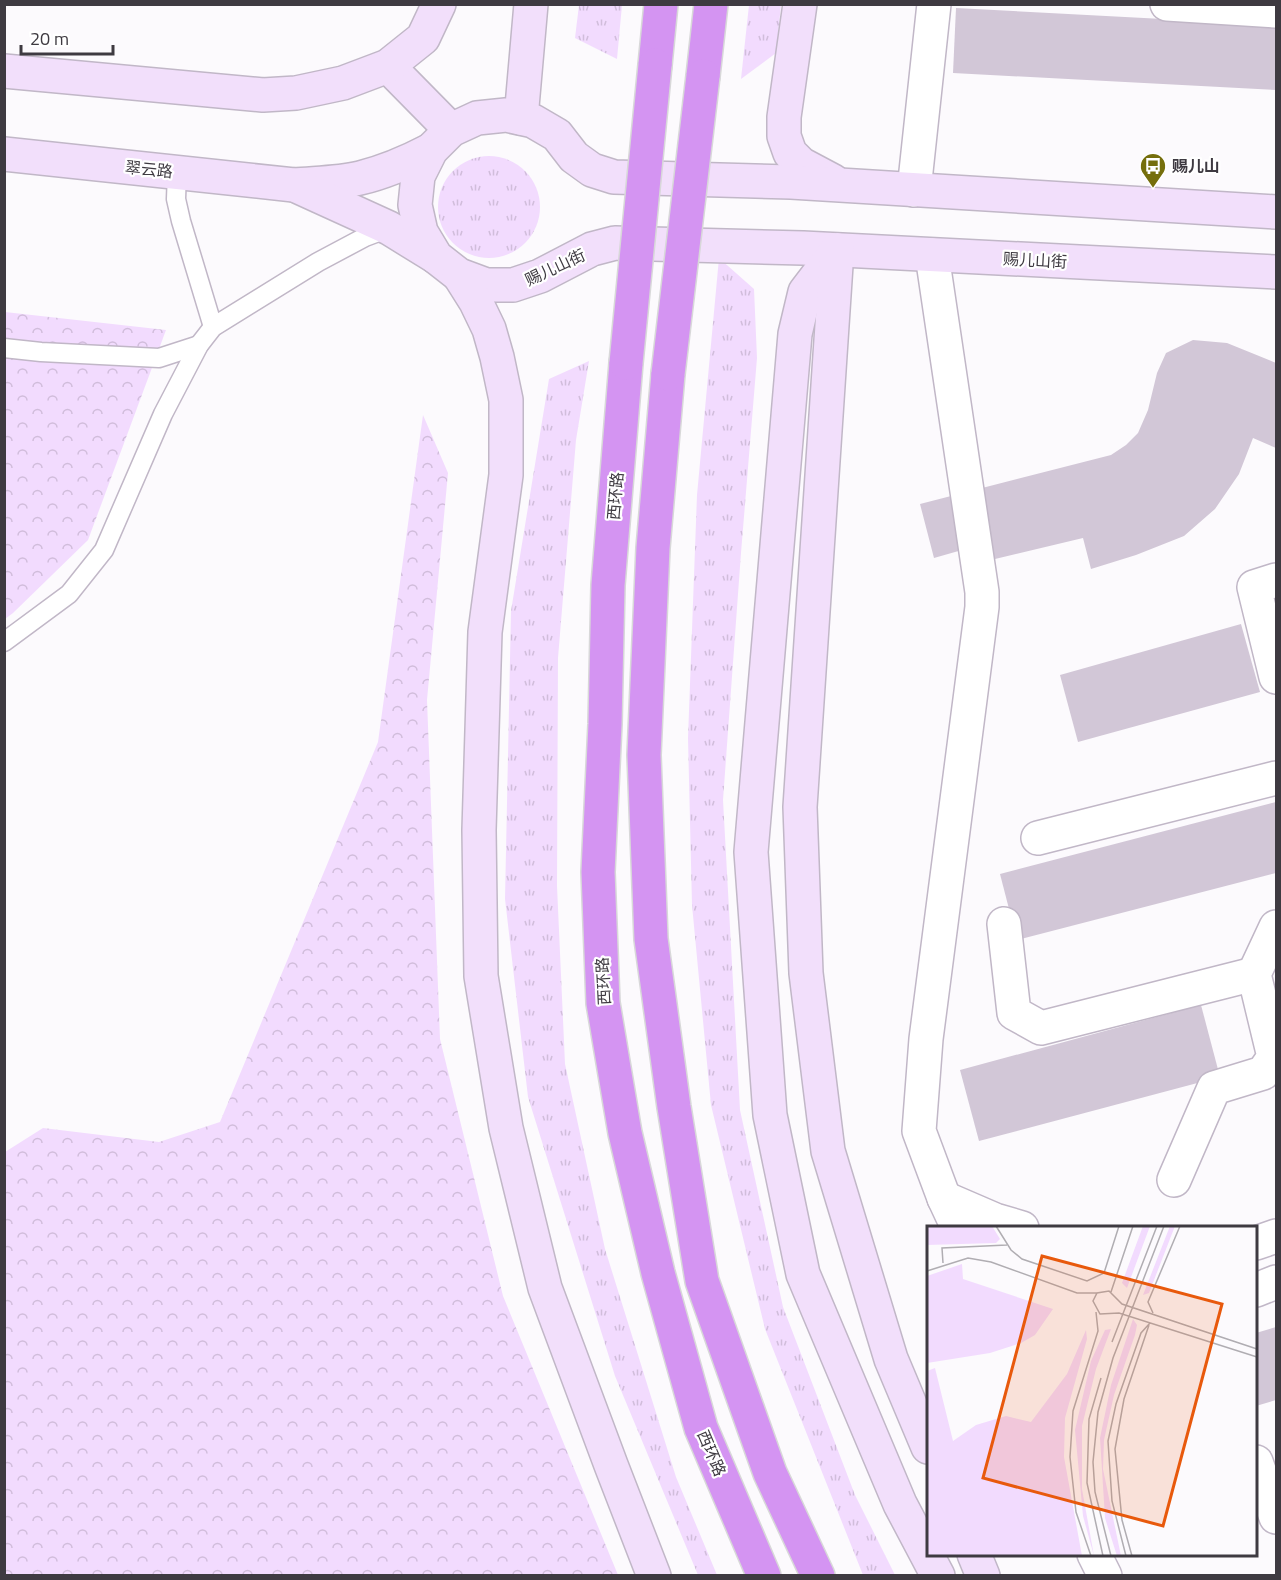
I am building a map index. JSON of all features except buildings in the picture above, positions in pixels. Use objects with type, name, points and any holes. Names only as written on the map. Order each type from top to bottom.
[{"type":"highway","name":"西环路","points":[[662,4],[626,363],[608,585],[605,724],[598,872],[603,1003],[625,1133],[658,1273],[701,1428],[765,1575]]},
{"type":"highway","points":[[711,4],[668,374],[653,548],[644,754],[651,939],[674,1107],[702,1281],[770,1473],[818,1575]]},
{"type":"main road","points":[[4,71],[263,95],[296,93],[343,83],[388,66],[423,38],[439,4]]},
{"type":"main road","points":[[521,118],[531,4]]},
{"type":"main road","points":[[800,4],[784,117],[784,136],[790,153],[801,164],[840,185]]},
{"type":"main road","points":[[388,66],[441,140]]},
{"type":"main road","points":[[294,185],[360,178],[409,161],[477,118],[506,115],[533,121],[557,135],[574,157],[592,170],[614,177],[791,182],[1276,212]]},
{"type":"main road","points":[[441,140],[418,176],[415,205],[421,232],[476,302],[489,329],[506,400],[506,475],[485,632],[478,830],[481,976],[506,1128],[545,1288],[654,1575]]},
{"type":"main road","name":"翠云路","points":[[4,154],[294,185]]},
{"type":"main road","points":[[294,185],[389,228],[447,266]]},
{"type":"main road","name":"赐儿山街","points":[[447,266],[486,285],[513,285],[540,276],[592,249],[615,243],[837,250],[1276,273]]},
{"type":"main road","points":[[837,250],[800,807],[806,973],[828,1150],[891,1359],[927,1445]]},
{"type":"main road","points":[[837,250],[806,292],[795,334],[751,852],[770,1115],[803,1274],[900,1504],[927,1554]]},
{"type":"main road","points":[[928,1556],[938,1575]]},
{"type":"main road","points":[[975,1556],[983,1575]]},
{"type":"street","points":[[914,190],[934,4]]},
{"type":"street","points":[[1167,4],[1276,11]]},
{"type":"street","points":[[932,255],[982,592],[982,607],[926,1039],[919,1131],[944,1198],[958,1226]]},
{"type":"street","points":[[1276,580],[1254,587],[1276,677]]},
{"type":"street","points":[[1038,838],[1276,778]]},
{"type":"street","points":[[1004,924],[1014,1013],[1041,1028],[1254,974]]},
{"type":"street","points":[[1174,1180],[1214,1088],[1263,1073],[1274,1057],[1254,974],[1276,927]]},
{"type":"street","points":[[944,1198],[995,1220],[1018,1226]]},
{"type":"street","points":[[1257,1243],[1276,1236]]},
{"type":"street","points":[[1257,1290],[1276,1282]]},
{"type":"street","points":[[1257,1465],[1276,1517]]},
{"type":"street","points":[[1095,1556],[1105,1575]]},
{"type":"lane","points":[[177,172],[176,199],[181,221],[213,327]]},
{"type":"lane","points":[[4,642],[69,594],[104,550],[163,414],[199,345],[213,327],[318,261],[365,237],[389,228]]},
{"type":"lane","points":[[4,348],[159,358],[199,345]]},
{"type":"green space","points":[[579,5],[622,5],[617,59],[575,38]]},
{"type":"green space","points":[[749,5],[781,5],[776,53],[741,79]]},
{"type":"green space","points":[[489,156],[508,160],[525,171],[536,188],[540,207],[536,226],[525,243],[508,254],[489,258],[470,254],[453,243],[442,226],[438,207],[442,188],[453,171],[470,160]]},
{"type":"green space","points":[[719,258],[754,289],[757,358],[723,800],[740,1110],[783,1307],[855,1495],[895,1575],[863,1575],[765,1329],[711,1105],[692,905],[688,738],[697,495]]},
{"type":"green space","points":[[5,312],[166,330],[88,540],[5,619]]},
{"type":"green space","points":[[589,361],[576,440],[558,658],[557,886],[565,1064],[605,1249],[676,1477],[717,1575],[698,1575],[615,1376],[528,1097],[505,899],[511,611],[549,379]]},
{"type":"green space","points":[[423,415],[448,473],[427,700],[440,1039],[503,1296],[618,1575],[5,1575],[5,1152],[43,1128],[159,1142],[220,1122],[378,742]]},
{"type":"place","name":"赐儿山","points":[[1153,189]]}]
